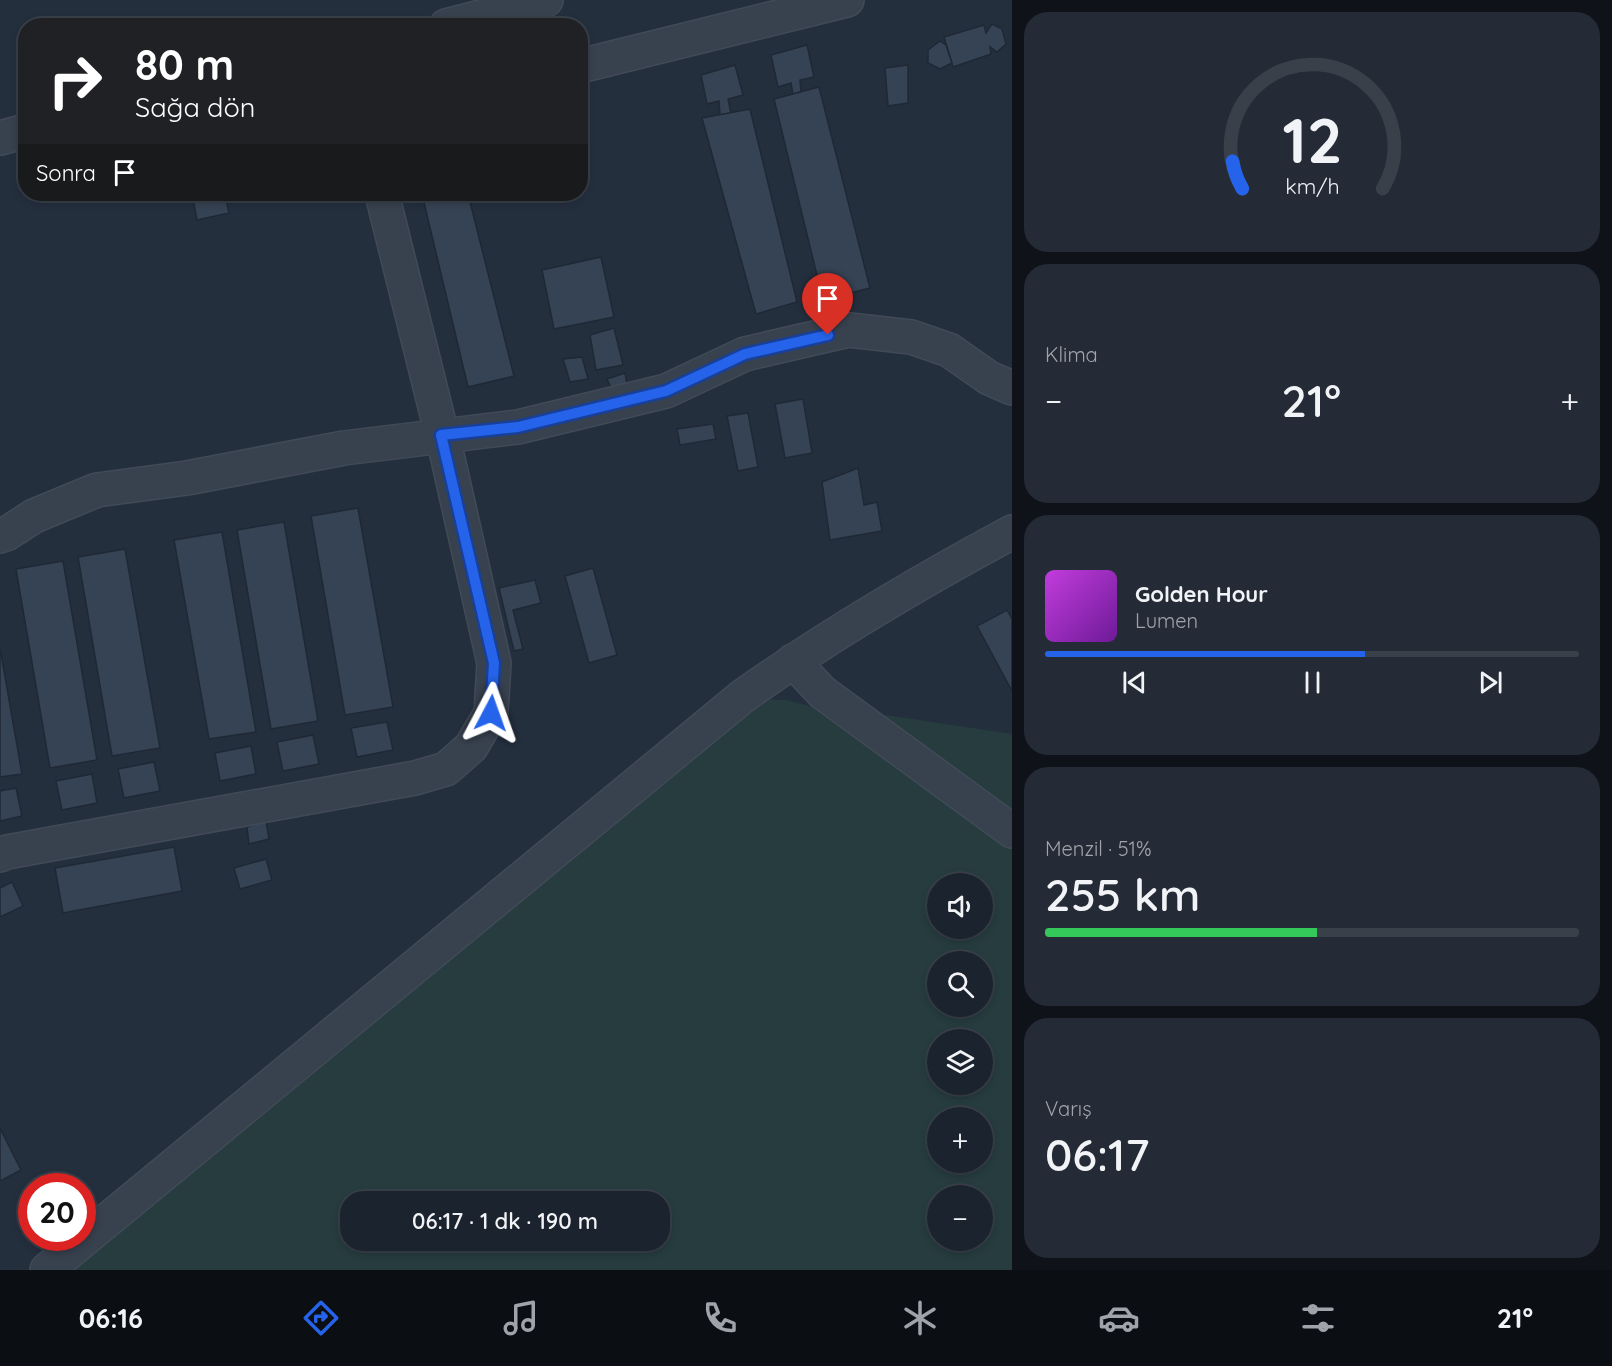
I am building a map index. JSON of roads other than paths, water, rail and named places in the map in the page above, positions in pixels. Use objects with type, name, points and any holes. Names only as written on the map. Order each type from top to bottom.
[{"type":"lane","points":[[477,18],[546,0]]},
{"type":"lane","points":[[588,64],[847,0]]},
{"type":"lane","points":[[0,138],[18,133]]},
{"type":"lane","points":[[0,855],[415,778],[446,769],[471,747],[491,713],[494,663],[384,201]]},
{"type":"lane","points":[[0,536],[34,516],[98,490],[188,478],[344,448],[518,427],[666,391],[745,354],[849,330],[910,338],[949,350],[989,378],[1012,388]]},
{"type":"lane","points":[[47,1270],[734,704],[793,661],[854,621],[933,574],[1012,532]]},
{"type":"lane","points":[[793,661],[822,692],[1012,831]]}]
